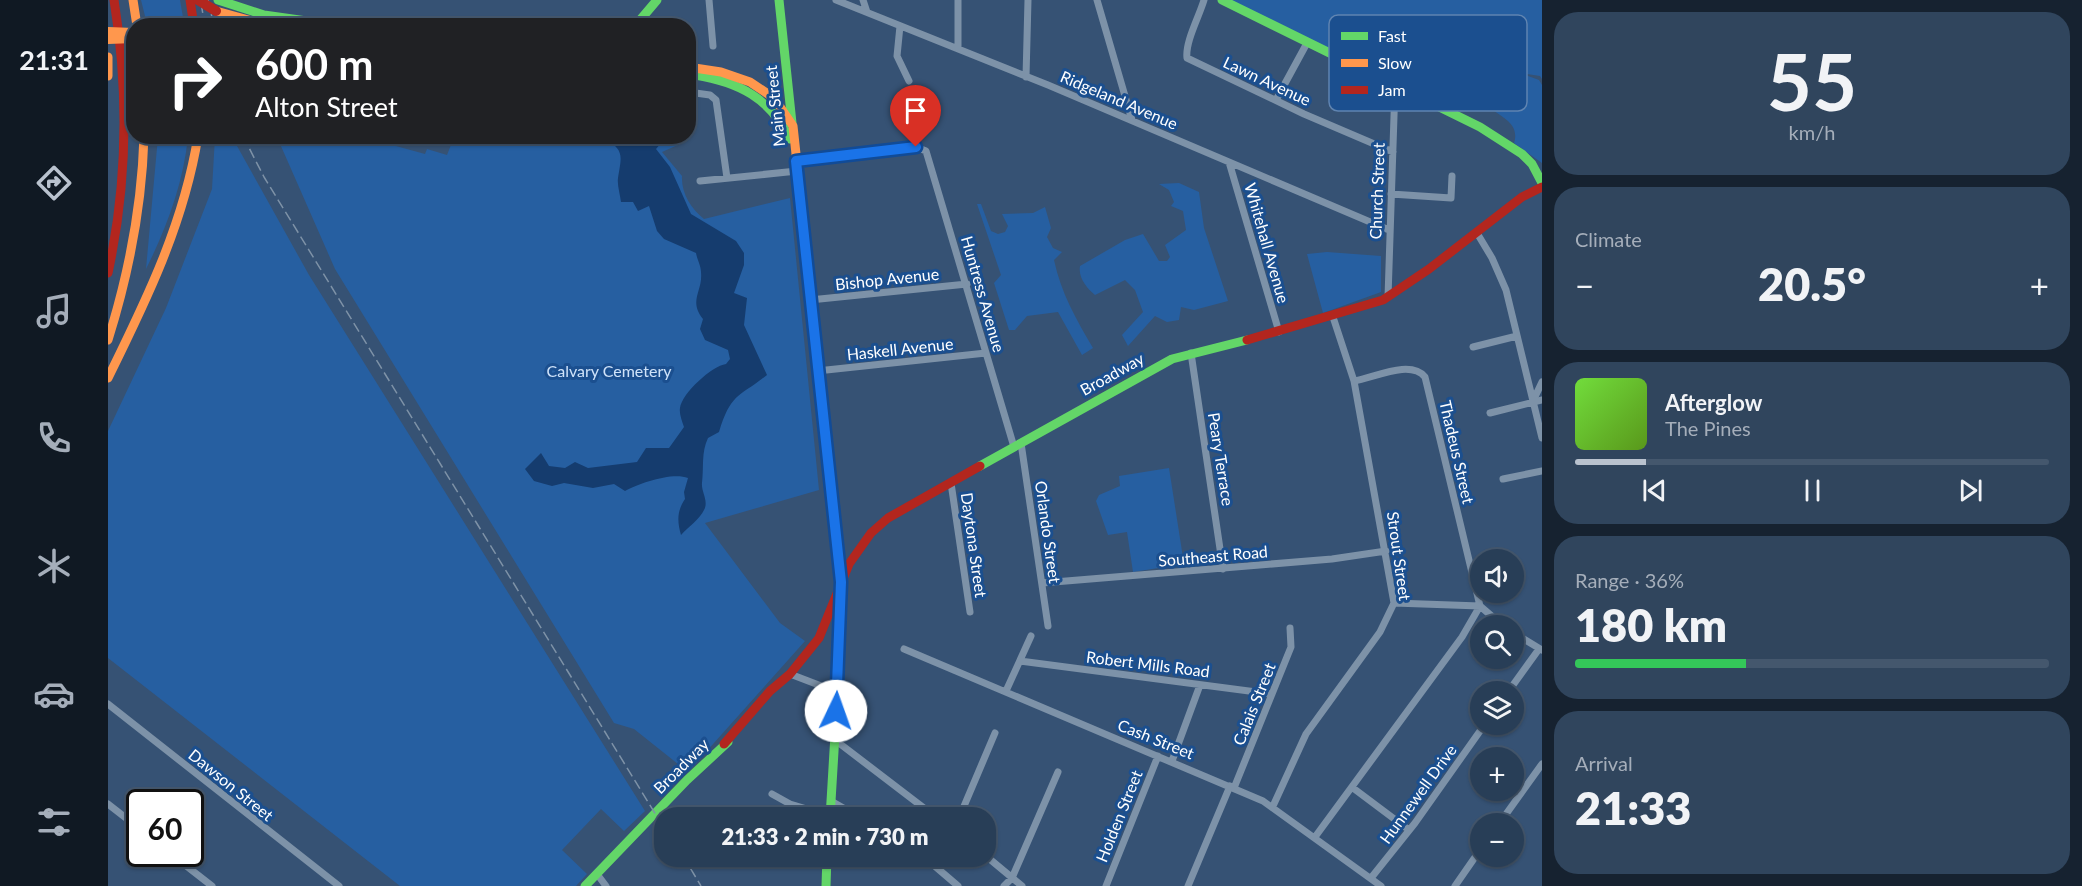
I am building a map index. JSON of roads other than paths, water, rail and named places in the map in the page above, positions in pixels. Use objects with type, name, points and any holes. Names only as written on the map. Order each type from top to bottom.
[{"type":"main road","points":[[108,273],[121,205],[125,138],[123,70],[114,0]]},
{"type":"main road","points":[[133,0],[136,18]]},
{"type":"main road","points":[[190,0],[193,18]]},
{"type":"main road","points":[[198,0],[285,18]]},
{"type":"main road","points":[[642,18],[657,0]]},
{"type":"main road","name":"Main Street","points":[[779,0],[841,582],[831,807]]},
{"type":"main road","points":[[1222,0],[1329,54]]},
{"type":"main road","points":[[217,5],[246,18]]},
{"type":"main road","points":[[108,32],[126,33]]},
{"type":"main road","points":[[108,39],[126,38]]},
{"type":"main road","points":[[108,57],[108,76]]},
{"type":"main road","points":[[696,68],[734,74],[751,81],[775,100],[793,126]]},
{"type":"main road","points":[[696,76],[730,82],[756,94],[780,118],[796,162]]},
{"type":"main road","points":[[1448,111],[1510,146],[1532,164],[1542,185]]},
{"type":"main road","points":[[108,340],[131,255],[141,188],[144,144]]},
{"type":"main road","points":[[108,378],[178,228],[191,182],[197,144]]},
{"type":"main road","name":"Broadway","points":[[585,886],[724,744],[770,691],[789,674],[825,628],[849,564],[877,527],[1162,363],[1191,353],[1333,317],[1388,297],[1477,233],[1522,197],[1542,185]]},
{"type":"main road","points":[[826,886],[827,867]]},
{"type":"street","points":[[709,0],[713,46]]},
{"type":"street","name":"Ridgeland Avenue","points":[[836,0],[1132,120],[1389,230]]},
{"type":"street","points":[[863,0],[867,12]]},
{"type":"street","points":[[958,0],[958,48]]},
{"type":"street","points":[[1026,77],[1028,0]]},
{"type":"street","points":[[1097,0],[1132,120]]},
{"type":"street","name":"Lawn Avenue","points":[[1204,0],[1198,24],[1188,44],[1187,58],[1393,152]]},
{"type":"street","points":[[900,26],[897,56],[909,81]]},
{"type":"street","points":[[1276,100],[1307,43]]},
{"type":"street","points":[[696,93],[710,95],[716,100],[727,178]]},
{"type":"street","name":"Church Street","points":[[1388,297],[1394,111]]},
{"type":"street","name":"Huntress Avenue","points":[[796,162],[916,147],[924,149],[929,155],[986,353],[1018,445]]},
{"type":"street","points":[[700,181],[727,178],[796,162]]},
{"type":"street","name":"Whitehall Avenue","points":[[1229,162],[1280,332]]},
{"type":"street","points":[[1391,194],[1450,198],[1452,176]]},
{"type":"street","points":[[1477,233],[1501,277],[1542,438]]},
{"type":"street","name":"Bishop Avenue","points":[[810,300],[966,284]]},
{"type":"street","name":"Strout Street","points":[[1274,806],[1306,734],[1380,632],[1395,603],[1354,381],[1333,317]]},
{"type":"street","points":[[1473,347],[1517,336]]},
{"type":"street","name":"Haskell Avenue","points":[[817,371],[986,353]]},
{"type":"street","name":"Peary Terrace","points":[[1191,353],[1223,569]]},
{"type":"street","name":"Thadeus Street","points":[[1354,381],[1409,368],[1421,372],[1425,377],[1480,606]]},
{"type":"street","points":[[1533,402],[1542,382]]},
{"type":"street","points":[[1490,412],[1542,400]]},
{"type":"street","name":"Orlando Street","points":[[1018,445],[1042,583],[1047,626]]},
{"type":"street","points":[[1503,479],[1542,471]]},
{"type":"street","name":"Daytona Street","points":[[951,483],[970,612]]},
{"type":"street","name":"Southeast Road","points":[[1042,583],[1223,569],[1361,556],[1386,551]]},
{"type":"street","points":[[1395,603],[1480,606],[1490,615]]},
{"type":"street","points":[[1315,837],[1462,637],[1480,606]]},
{"type":"street","name":"Calais Street","points":[[1188,886],[1291,647],[1290,628]]},
{"type":"street","points":[[1006,691],[1031,636]]},
{"type":"street","points":[[1516,681],[1540,650],[1524,640]]},
{"type":"street","name":"Cash Street","points":[[904,649],[1274,806],[1381,886]]},
{"type":"street","name":"Robert Mills Road","points":[[1020,661],[1272,694]]},
{"type":"street","points":[[789,674],[837,692]]},
{"type":"street","points":[[1172,761],[1200,685]]},
{"type":"street","name":"Dawson Street","points":[[108,704],[339,886]]},
{"type":"street","points":[[964,807],[995,733]]},
{"type":"street","name":"Hunnewell Drive","points":[[1371,878],[1410,830],[1477,735]]},
{"type":"street","points":[[835,740],[923,807]]},
{"type":"street","name":"Holden Street","points":[[1106,886],[1158,756]]},
{"type":"street","points":[[1507,813],[1542,764]]},
{"type":"street","points":[[1004,886],[1012,878],[1058,772]]},
{"type":"street","points":[[1353,788],[1410,830]]},
{"type":"street","points":[[772,794],[800,807]]},
{"type":"street","points":[[831,801],[842,807]]},
{"type":"street","points":[[108,804],[126,818]]},
{"type":"street","points":[[996,864],[1022,886]]},
{"type":"street","points":[[1455,886],[1470,864]]},
{"type":"street","points":[[188,867],[212,886]]},
{"type":"street","points":[[936,867],[958,886]]},
{"type":"street","points":[[597,874],[606,886]]},
{"type":"street","points":[[321,886],[328,878]]},
{"type":"railway","points":[[208,0],[212,18]]},
{"type":"railway","points":[[201,3],[204,18]]},
{"type":"railway","points":[[247,144],[264,177],[654,812]]},
{"type":"railway","points":[[690,867],[701,886]]},
{"type":"park label","name":"Calvary Cemetery","points":[[609,371]]}]
